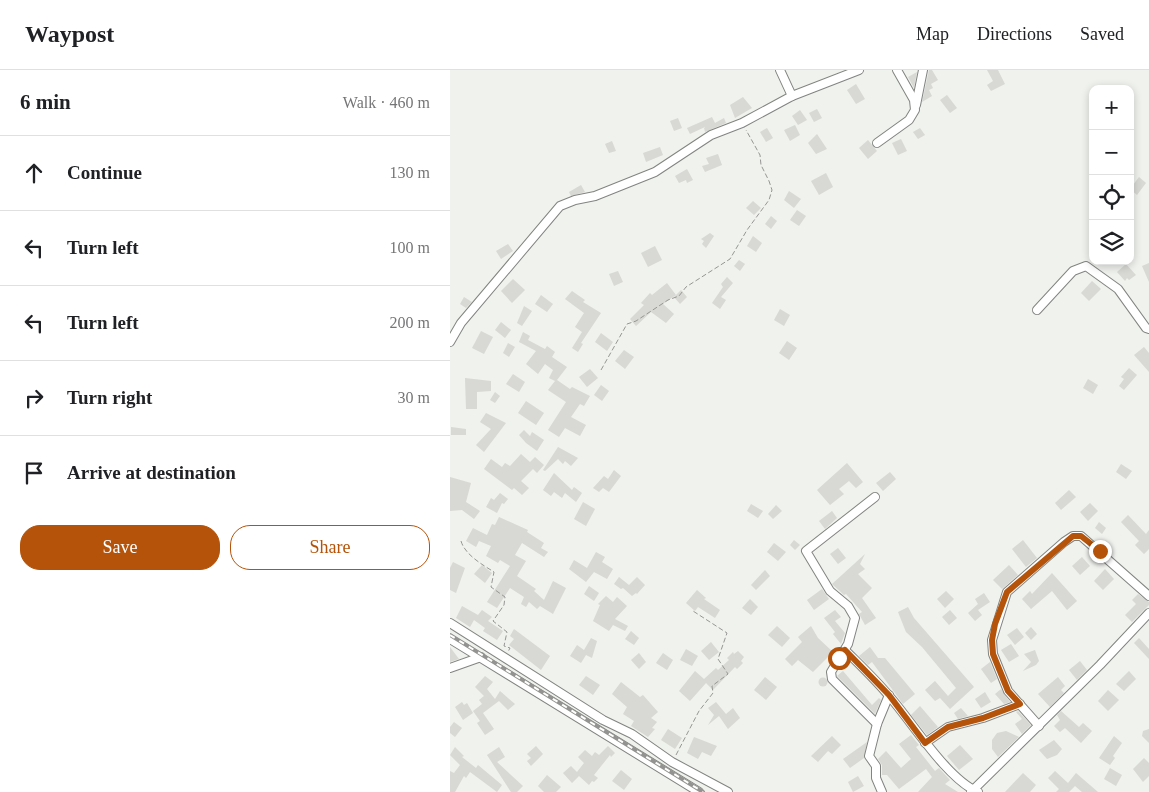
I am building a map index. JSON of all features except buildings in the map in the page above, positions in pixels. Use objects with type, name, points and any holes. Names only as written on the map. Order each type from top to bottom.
[{"type":"street","points":[[780,70],[792,96]]},
{"type":"street","points":[[450,342],[461,323],[560,206],[575,200],[595,196],[655,172],[711,135],[742,123],[792,96],[859,70]]},
{"type":"street","points":[[897,70],[916,106]]},
{"type":"street","points":[[876,143],[910,120],[914,114],[923,70]]},
{"type":"street","points":[[1037,310],[1073,271],[1086,266],[1118,289],[1146,328],[1149,329]]},
{"type":"street","points":[[875,497],[806,551],[830,592],[853,613],[854,627],[845,650],[831,672],[832,679],[877,724]]},
{"type":"street","points":[[1039,726],[1008,691],[993,654],[992,640],[995,624],[1007,592],[1064,542],[1073,536],[1081,536],[1088,540],[1149,596]]},
{"type":"street","points":[[845,650],[889,695],[925,743],[974,791],[1149,613]]},
{"type":"street","points":[[450,623],[603,720],[632,734],[672,762],[728,792]]},
{"type":"street","points":[[450,639],[699,792]]},
{"type":"street","points":[[450,668],[481,657]]},
{"type":"street","points":[[882,792],[876,778],[876,766],[869,758],[877,724],[889,695]]},
{"type":"street","points":[[925,743],[948,727],[983,718],[1020,704]]},
{"type":"path","points":[[600,370],[627,324],[636,321],[668,300],[680,296],[686,287],[730,259],[747,230],[769,200],[772,190],[769,181],[761,165],[755,145],[742,123]]},
{"type":"path","points":[[461,541],[462,546],[478,563],[494,572],[491,587],[505,597],[504,605],[493,621],[507,632],[504,646],[510,648],[506,657]]},
{"type":"path","points":[[672,762],[699,711],[713,693],[712,686],[728,674],[718,659],[728,633],[693,611]]},
{"type":"railway","points":[[450,635],[703,792]]},
{"type":"route","points":[[839,658],[845,650],[889,695],[925,743],[954,724],[983,718],[1020,704],[1008,691],[993,654],[992,640],[995,624],[1007,592],[1020,579],[1073,536],[1081,536],[1100,551]]}]
